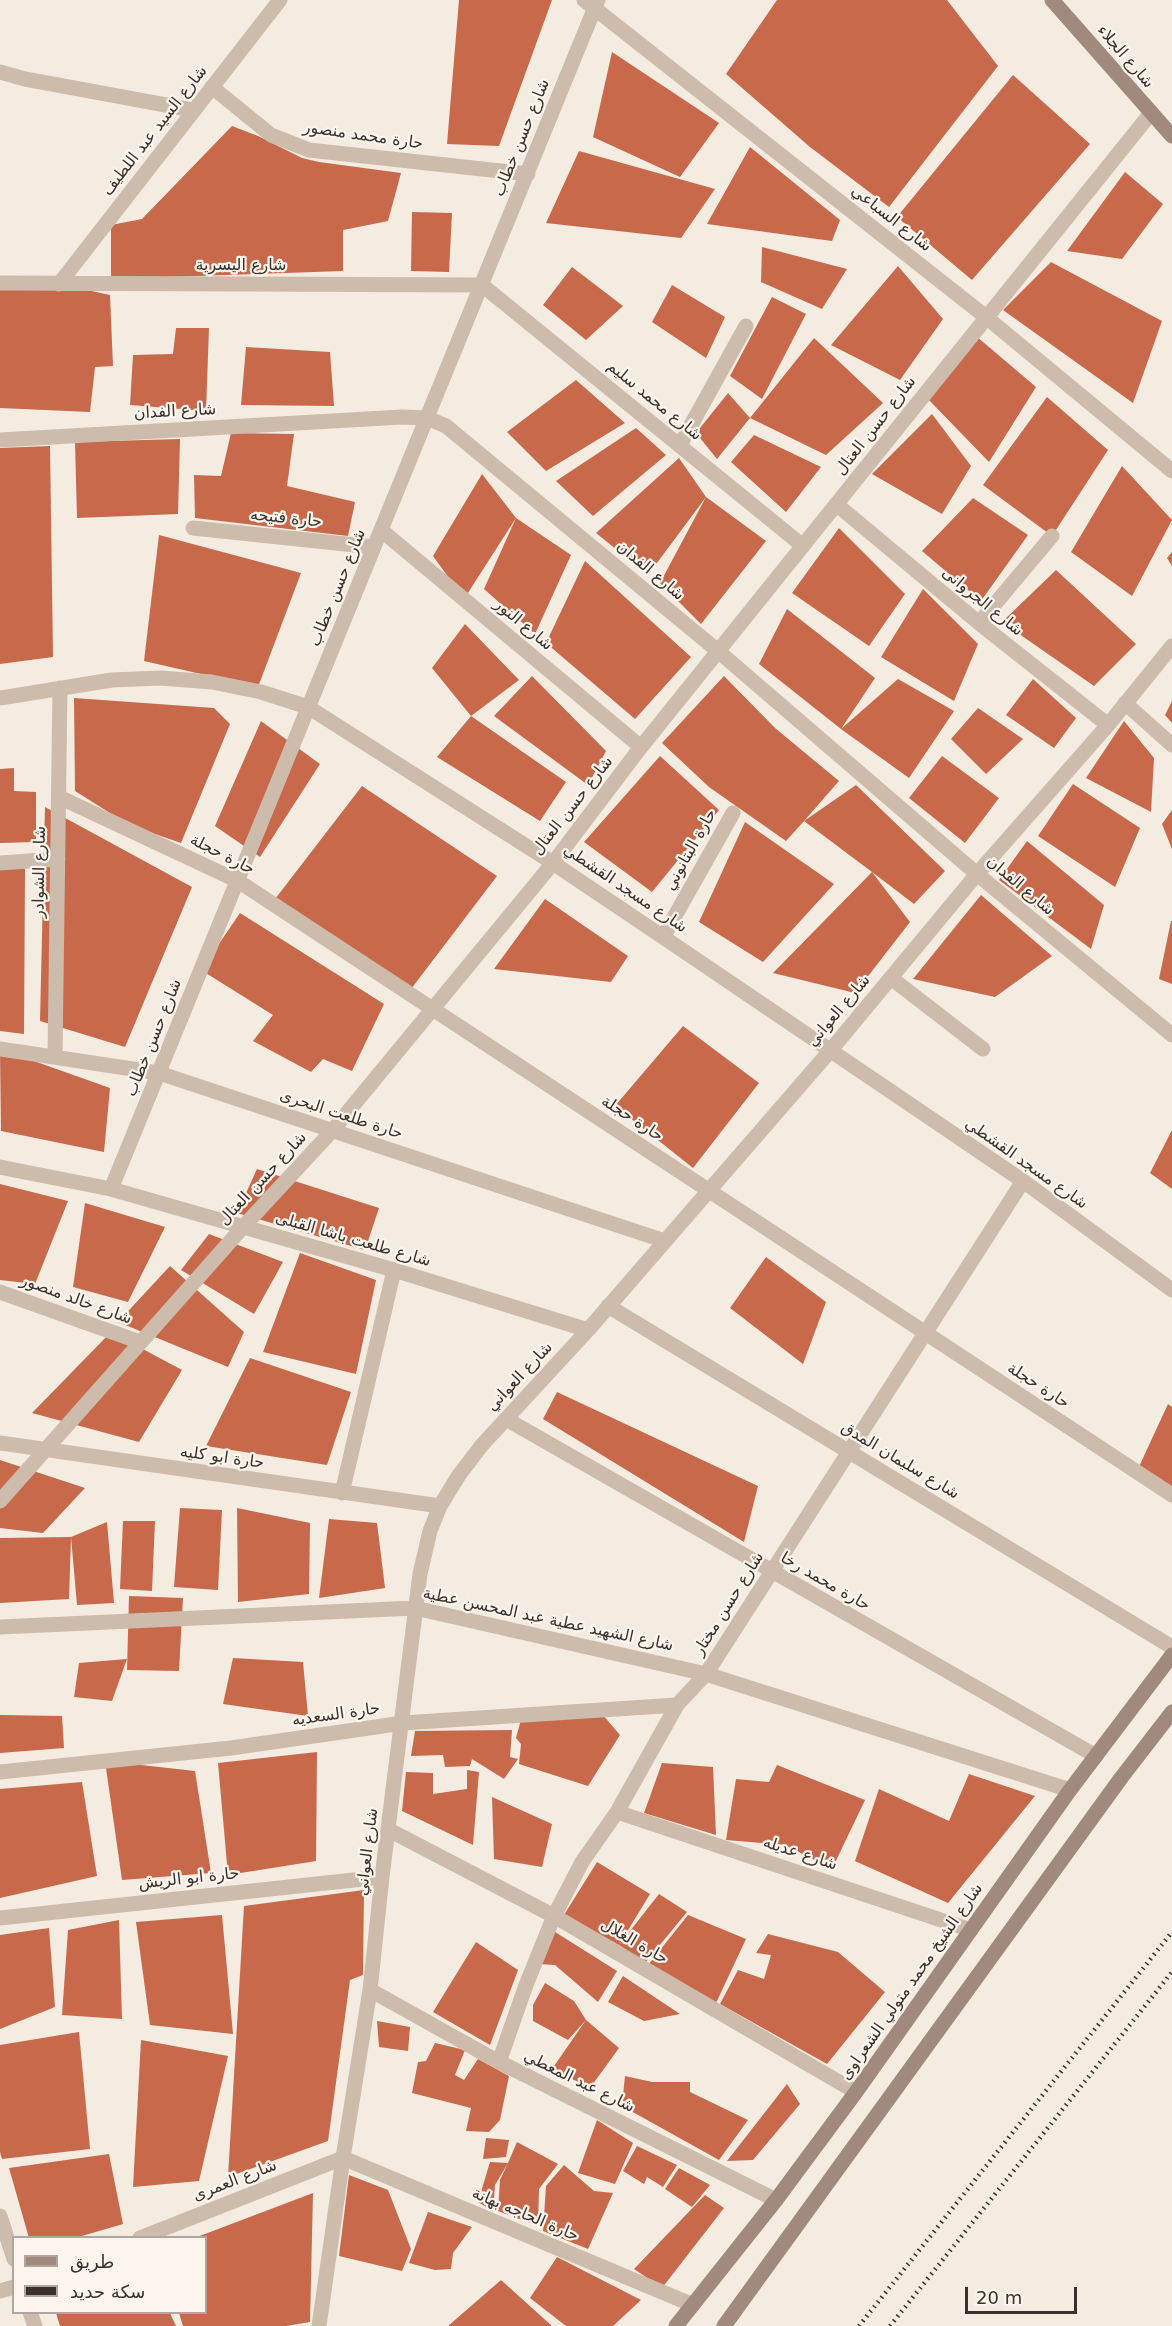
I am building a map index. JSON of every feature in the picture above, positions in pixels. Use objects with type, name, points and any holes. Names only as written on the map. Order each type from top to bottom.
[{"type":"street","name":"شارع السيد عبد اللطيف","points":[[59,284],[280,0]]},
{"type":"street","name":"شارع الجلاء","points":[[1052,0],[1172,136]]},
{"type":"street","name":"شارع حسن خطاب","points":[[111,1190],[528,174],[592,3]]},
{"type":"street","name":"شارع السباعي","points":[[592,3],[986,317],[1172,471]]},
{"type":"street","points":[[0,72],[25,79],[193,110]]},
{"type":"street","name":"حارة محمد منصور","points":[[213,87],[271,135],[309,150],[528,174]]},
{"type":"street","name":"شارع حسن العتال","points":[[0,1501],[243,1227],[332,1131],[553,863],[718,651],[1151,113]]},
{"type":"street","name":"شارع اليسرية","points":[[0,284],[482,285]]},
{"type":"street","name":"شارع محمد سليم","points":[[482,285],[803,546]]},
{"type":"street","points":[[680,445],[746,326]]},
{"type":"street","name":"شارع الفدان","points":[[0,440],[402,417],[428,418],[455,431],[718,651],[977,874],[1172,1035]]},
{"type":"street","name":"شارع الجروانى","points":[[836,504],[979,623],[1108,724]]},
{"type":"street","name":"حارة فتيحه","points":[[193,528],[374,547]]},
{"type":"street","name":"شارع النور","points":[[381,530],[642,747]]},
{"type":"street","points":[[979,623],[1052,536]]},
{"type":"street","name":"شارع العواني","points":[[319,2326],[370,1990],[420,1574],[430,1532],[440,1506],[459,1475],[506,1419],[588,1330],[830,1051],[977,874],[1108,724],[1172,646]]},
{"type":"street","name":"شارع مسجد القشطي","points":[[0,698],[112,680],[162,678],[212,682],[261,692],[308,707],[553,863],[663,937],[1023,1181],[1172,1290]]},
{"type":"street","name":"شارع الشوادر","points":[[55,1057],[60,688]]},
{"type":"street","points":[[1125,703],[1172,745]]},
{"type":"street","name":"حارة حجلة","points":[[59,797],[238,881],[1172,1495]]},
{"type":"street","name":"حارة البتانوني","points":[[663,937],[733,813]]},
{"type":"street","points":[[0,863],[58,859]]},
{"type":"street","points":[[891,978],[983,1049]]},
{"type":"street","name":"حارة طلعت البحرى","points":[[0,1049],[159,1073],[665,1241]]},
{"type":"street","name":"شارع طلعت باشا القبلى","points":[[0,1167],[111,1190],[394,1270],[588,1330]]},
{"type":"street","name":"شارع حسن مختار","points":[[499,2062],[526,1985],[554,1916],[582,1862],[617,1812],[677,1705],[706,1674],[1023,1181]]},
{"type":"street","points":[[342,1493],[394,1270]]},
{"type":"street","name":"شارع خالد منصور","points":[[0,1292],[140,1342]]},
{"type":"street","name":"شارع سليمان المدق","points":[[608,1306],[1172,1647]]},
{"type":"street","name":"حارة محمد رخا","points":[[506,1419],[1096,1756]]},
{"type":"street","name":"حارة ابو كليه","points":[[0,1443],[43,1451],[440,1506]]},
{"type":"street","name":"شارع الشهيد عطية عبد المحسن عطية","points":[[0,1627],[415,1608],[706,1674],[1070,1790]]},
{"type":"street","name":"شارع الشيخ محمد متولي الشعراوى","points":[[676,2326],[776,2200],[856,2092],[1070,1790],[1172,1655]]},
{"type":"street","name":"حارة السعديه","points":[[0,1772],[231,1748],[402,1723],[677,1705]]},
{"type":"street","points":[[724,2326],[1115,1787],[1172,1712]]},
{"type":"street","name":"شارع عديله","points":[[617,1812],[971,1930]]},
{"type":"street","name":"حارة الغلال","points":[[389,1830],[554,1916],[856,2092]]},
{"type":"street","name":"حارة ابو الريش","points":[[0,1918],[382,1877]]},
{"type":"street","name":"شارع عبد المعطي","points":[[370,1990],[499,2062],[776,2200]]},
{"type":"street","name":"شارع العمرى","points":[[145,2236],[343,2158]]},
{"type":"street","name":"حارة الحاجه بهانة","points":[[343,2158],[693,2305]]},
{"type":"street","points":[[0,2216],[12,2253]]},
{"type":"building","points":[[459,0],[552,0],[499,146],[447,144]]},
{"type":"building","points":[[777,0],[947,0],[998,66],[889,207],[810,147],[726,74]]},
{"type":"building","points":[[612,52],[719,123],[680,177],[593,137]]},
{"type":"building","points":[[1013,75],[1090,144],[972,280],[897,217]]},
{"type":"building","points":[[232,126],[302,158],[401,173],[388,221],[343,230],[343,271],[111,279],[111,225],[142,219]]},
{"type":"building","points":[[750,147],[840,220],[832,241],[707,224]]},
{"type":"building","points":[[579,151],[715,189],[681,238],[546,223]]},
{"type":"building","points":[[1125,172],[1163,204],[1122,259],[1067,251]]},
{"type":"building","points":[[412,212],[452,213],[449,272],[411,271]]},
{"type":"building","points":[[762,247],[847,269],[822,309],[761,282]]},
{"type":"building","points":[[1051,262],[1162,321],[1133,403],[1003,310]]},
{"type":"building","points":[[898,266],[943,319],[900,380],[831,345]]},
{"type":"building","points":[[572,267],[623,306],[586,340],[543,305]]},
{"type":"building","points":[[672,285],[725,317],[706,358],[652,322]]},
{"type":"building","points":[[0,287],[82,289],[110,295],[113,366],[95,367],[90,412],[0,408]]},
{"type":"building","points":[[772,297],[806,314],[762,399],[730,376]]},
{"type":"building","points":[[176,328],[209,328],[206,411],[130,405],[133,355],[173,354]]},
{"type":"building","points":[[976,336],[1036,387],[989,462],[928,399]]},
{"type":"building","points":[[814,338],[883,403],[826,455],[750,418]]},
{"type":"building","points":[[246,347],[330,352],[334,406],[241,405]]},
{"type":"building","points":[[576,380],[625,423],[546,471],[507,432]]},
{"type":"building","points":[[728,393],[750,418],[717,459],[696,433]]},
{"type":"building","points":[[1047,397],[1108,450],[1052,536],[983,485]]},
{"type":"building","points":[[932,414],[971,466],[942,514],[872,474]]},
{"type":"building","points":[[636,428],[666,455],[593,516],[556,481]]},
{"type":"building","points":[[231,433],[294,434],[287,486],[355,502],[348,536],[195,518],[194,475],[221,476]]},
{"type":"building","points":[[754,435],[821,467],[786,512],[731,462]]},
{"type":"building","points":[[180,439],[178,514],[77,518],[75,442]]},
{"type":"building","points":[[50,446],[53,657],[0,664],[0,448]]},
{"type":"building","points":[[679,458],[706,497],[648,575],[596,533]]},
{"type":"building","points":[[1122,466],[1172,520],[1132,596],[1071,552]]},
{"type":"building","points":[[482,474],[516,518],[464,599],[433,556]]},
{"type":"building","points":[[706,497],[766,541],[701,624],[660,583]]},
{"type":"building","points":[[973,498],[1028,535],[981,601],[922,551]]},
{"type":"building","points":[[516,518],[571,555],[535,634],[484,589]]},
{"type":"building","points":[[839,528],[905,594],[869,646],[792,593]]},
{"type":"building","points":[[159,535],[301,573],[258,687],[144,661]]},
{"type":"building","points":[[1172,552],[1172,566],[1167,558]]},
{"type":"building","points":[[585,561],[691,657],[635,719],[546,643]]},
{"type":"building","points":[[1056,570],[1136,644],[1094,686],[1002,622]]},
{"type":"building","points":[[923,589],[978,644],[954,701],[881,657]]},
{"type":"building","points":[[787,609],[875,678],[841,729],[759,664]]},
{"type":"building","points":[[465,624],[519,680],[471,716],[432,668]]},
{"type":"building","points":[[532,676],[606,751],[588,785],[494,716]]},
{"type":"building","points":[[724,676],[775,728],[839,781],[786,841],[709,787],[662,743]]},
{"type":"building","points":[[898,679],[954,711],[909,778],[841,729]]},
{"type":"building","points":[[1033,679],[1076,718],[1054,748],[1006,715]]},
{"type":"building","points":[[74,698],[214,708],[230,724],[181,843],[129,825],[75,791]]},
{"type":"building","points":[[1172,701],[1172,723],[1165,715]]},
{"type":"building","points":[[978,708],[1023,739],[986,774],[951,739]]},
{"type":"building","points":[[471,716],[566,782],[540,821],[437,757]]},
{"type":"building","points":[[261,721],[320,764],[260,857],[215,826]]},
{"type":"building","points":[[1124,721],[1154,758],[1151,812],[1086,778]]},
{"type":"building","points":[[660,756],[719,810],[652,892],[584,842]]},
{"type":"building","points":[[942,756],[999,798],[965,843],[909,798]]},
{"type":"building","points":[[14,768],[14,791],[36,792],[36,842],[0,843],[0,769]]},
{"type":"building","points":[[1073,784],[1140,828],[1115,887],[1038,836]]},
{"type":"building","points":[[856,785],[945,871],[914,904],[804,821]]},
{"type":"building","points":[[362,786],[497,876],[408,993],[272,903]]},
{"type":"building","points":[[45,807],[192,887],[125,1047],[40,1021]]},
{"type":"building","points":[[1172,810],[1172,849],[1162,824]]},
{"type":"building","points":[[745,822],[834,884],[763,962],[699,922]]},
{"type":"building","points":[[1027,841],[1104,905],[1091,949],[999,880]]},
{"type":"building","points":[[0,868],[25,869],[24,1034],[0,1031]]},
{"type":"building","points":[[872,872],[910,922],[855,993],[773,973]]},
{"type":"building","points":[[981,895],[1052,956],[995,997],[913,979]]},
{"type":"building","points":[[545,899],[628,956],[611,982],[494,969]]},
{"type":"building","points":[[240,913],[384,1004],[352,1071],[323,1059],[311,1072],[253,1041],[273,1015],[201,970]]},
{"type":"building","points":[[1172,921],[1172,984],[1159,979]]},
{"type":"building","points":[[683,1026],[759,1083],[693,1168],[615,1106]]},
{"type":"building","points":[[0,1049],[110,1088],[104,1152],[1,1131]]},
{"type":"building","points":[[1172,1130],[1172,1189],[1150,1173]]},
{"type":"building","points":[[257,1169],[379,1208],[365,1250],[237,1213]]},
{"type":"building","points":[[0,1184],[68,1201],[35,1284],[0,1280]]},
{"type":"building","points":[[85,1203],[165,1227],[128,1302],[73,1287]]},
{"type":"building","points":[[209,1234],[283,1262],[254,1314],[181,1270]]},
{"type":"building","points":[[300,1253],[376,1280],[356,1374],[263,1352]]},
{"type":"building","points":[[766,1257],[826,1302],[803,1364],[730,1308]]},
{"type":"building","points":[[170,1266],[244,1332],[228,1367],[118,1322]]},
{"type":"building","points":[[111,1332],[182,1370],[139,1442],[32,1413]]},
{"type":"building","points":[[250,1358],[351,1392],[327,1465],[206,1446]]},
{"type":"building","points":[[557,1392],[758,1486],[744,1542],[543,1419]]},
{"type":"building","points":[[1168,1404],[1172,1407],[1172,1495],[1137,1471]]},
{"type":"building","points":[[0,1460],[85,1488],[43,1533],[0,1528]]},
{"type":"building","points":[[180,1508],[222,1510],[218,1590],[174,1587]]},
{"type":"building","points":[[237,1508],[310,1523],[309,1594],[238,1602]]},
{"type":"building","points":[[329,1519],[377,1523],[385,1588],[319,1598]]},
{"type":"building","points":[[123,1521],[155,1521],[152,1591],[120,1589]]},
{"type":"building","points":[[107,1522],[114,1603],[77,1605],[71,1537]]},
{"type":"building","points":[[71,1537],[69,1599],[0,1603],[0,1538]]},
{"type":"building","points":[[129,1596],[183,1598],[179,1671],[127,1670]]},
{"type":"building","points":[[233,1658],[303,1662],[308,1716],[223,1704]]},
{"type":"building","points":[[127,1659],[112,1701],[74,1697],[79,1663]]},
{"type":"building","points":[[602,1714],[620,1735],[588,1786],[519,1764],[521,1744],[516,1738],[522,1716]]},
{"type":"building","points":[[0,1715],[62,1716],[64,1748],[0,1753]]},
{"type":"building","points":[[512,1730],[510,1757],[518,1759],[504,1779],[472,1759],[470,1766],[445,1767],[443,1755],[411,1756],[415,1731]]},
{"type":"building","points":[[317,1752],[316,1861],[228,1875],[218,1763]]},
{"type":"building","points":[[105,1761],[195,1771],[211,1873],[122,1880]]},
{"type":"building","points":[[662,1763],[713,1767],[716,1835],[644,1813]]},
{"type":"building","points":[[777,1765],[865,1800],[832,1869],[785,1845],[726,1840],[736,1779],[769,1782]]},
{"type":"building","points":[[467,1770],[479,1772],[473,1845],[402,1811],[406,1772],[433,1773],[433,1794],[467,1789]]},
{"type":"building","points":[[969,1774],[1035,1796],[948,1903],[855,1861],[879,1789],[949,1821]]},
{"type":"building","points":[[82,1782],[97,1876],[0,1898],[0,1789]]},
{"type":"building","points":[[492,1797],[552,1824],[542,1867],[494,1859]]},
{"type":"building","points":[[597,1862],[650,1894],[619,1945],[564,1915]]},
{"type":"building","points":[[364,1890],[363,1975],[350,1980],[328,2141],[228,2177],[244,1906]]},
{"type":"building","points":[[659,1894],[687,1912],[645,1963],[619,1945]]},
{"type":"building","points":[[222,1915],[233,2034],[150,2025],[136,1922]]},
{"type":"building","points":[[688,1915],[746,1939],[716,2003],[648,1965]]},
{"type":"building","points":[[119,1920],[122,2019],[62,2015],[68,1930]]},
{"type":"building","points":[[49,1928],[55,2007],[0,2029],[0,1935]]},
{"type":"building","points":[[552,1930],[617,1971],[598,2002],[555,1965],[538,1964]]},
{"type":"building","points":[[768,1934],[838,1952],[885,1992],[827,2064],[720,2004],[738,1970],[764,1979],[771,1955],[756,1953]]},
{"type":"building","points":[[476,1942],[518,1970],[490,2045],[433,2012]]},
{"type":"building","points":[[623,1976],[680,2014],[644,2021],[608,2002]]},
{"type":"building","points":[[545,1983],[574,2001],[586,2020],[568,2040],[533,2021],[533,2005]]},
{"type":"building","points":[[586,2020],[619,2048],[590,2088],[552,2069]]},
{"type":"building","points":[[377,2021],[410,2027],[408,2051],[379,2047]]},
{"type":"building","points":[[79,2032],[90,2149],[2,2159],[0,2152],[0,2045]]},
{"type":"building","points":[[141,2040],[228,2056],[199,2181],[133,2187]]},
{"type":"building","points":[[435,2043],[465,2050],[455,2075],[464,2080],[478,2059],[509,2076],[500,2120],[489,2132],[466,2131],[471,2108],[412,2093],[418,2062],[426,2061]]},
{"type":"building","points":[[625,2076],[652,2082],[690,2082],[690,2092],[748,2120],[719,2160],[622,2106]]},
{"type":"building","points":[[787,2084],[800,2104],[753,2160],[727,2161]]},
{"type":"building","points":[[597,2120],[633,2143],[615,2184],[578,2173]]},
{"type":"building","points":[[486,2138],[509,2140],[506,2157],[483,2159]]},
{"type":"building","points":[[517,2142],[558,2164],[539,2189],[538,2226],[498,2211],[500,2180]]},
{"type":"building","points":[[637,2146],[677,2165],[663,2187],[647,2177],[644,2184],[623,2171]]},
{"type":"building","points":[[109,2154],[123,2224],[82,2236],[28,2236],[9,2168]]},
{"type":"building","points":[[490,2162],[508,2163],[495,2185],[493,2211],[478,2202]]},
{"type":"building","points":[[564,2165],[594,2191],[613,2193],[588,2249],[543,2231],[546,2186]]},
{"type":"building","points":[[679,2168],[710,2185],[692,2207],[665,2189]]},
{"type":"building","points":[[349,2175],[388,2190],[411,2249],[402,2271],[339,2256]]},
{"type":"building","points":[[313,2193],[310,2322],[286,2326],[183,2326],[179,2314],[207,2314],[207,2236],[200,2236]]},
{"type":"building","points":[[705,2195],[724,2208],[662,2288],[634,2269]]},
{"type":"building","points":[[428,2212],[472,2227],[453,2253],[451,2269],[435,2270],[409,2263]]},
{"type":"building","points":[[557,2257],[641,2300],[613,2326],[566,2326],[530,2298]]},
{"type":"building","points":[[501,2280],[552,2326],[448,2326]]},
{"type":"building","points":[[56,2314],[170,2314],[176,2326],[60,2326]]},
{"type":"railway","points":[[859,2326],[1172,1932]]},
{"type":"railway","points":[[890,2326],[1172,1972]]}]
